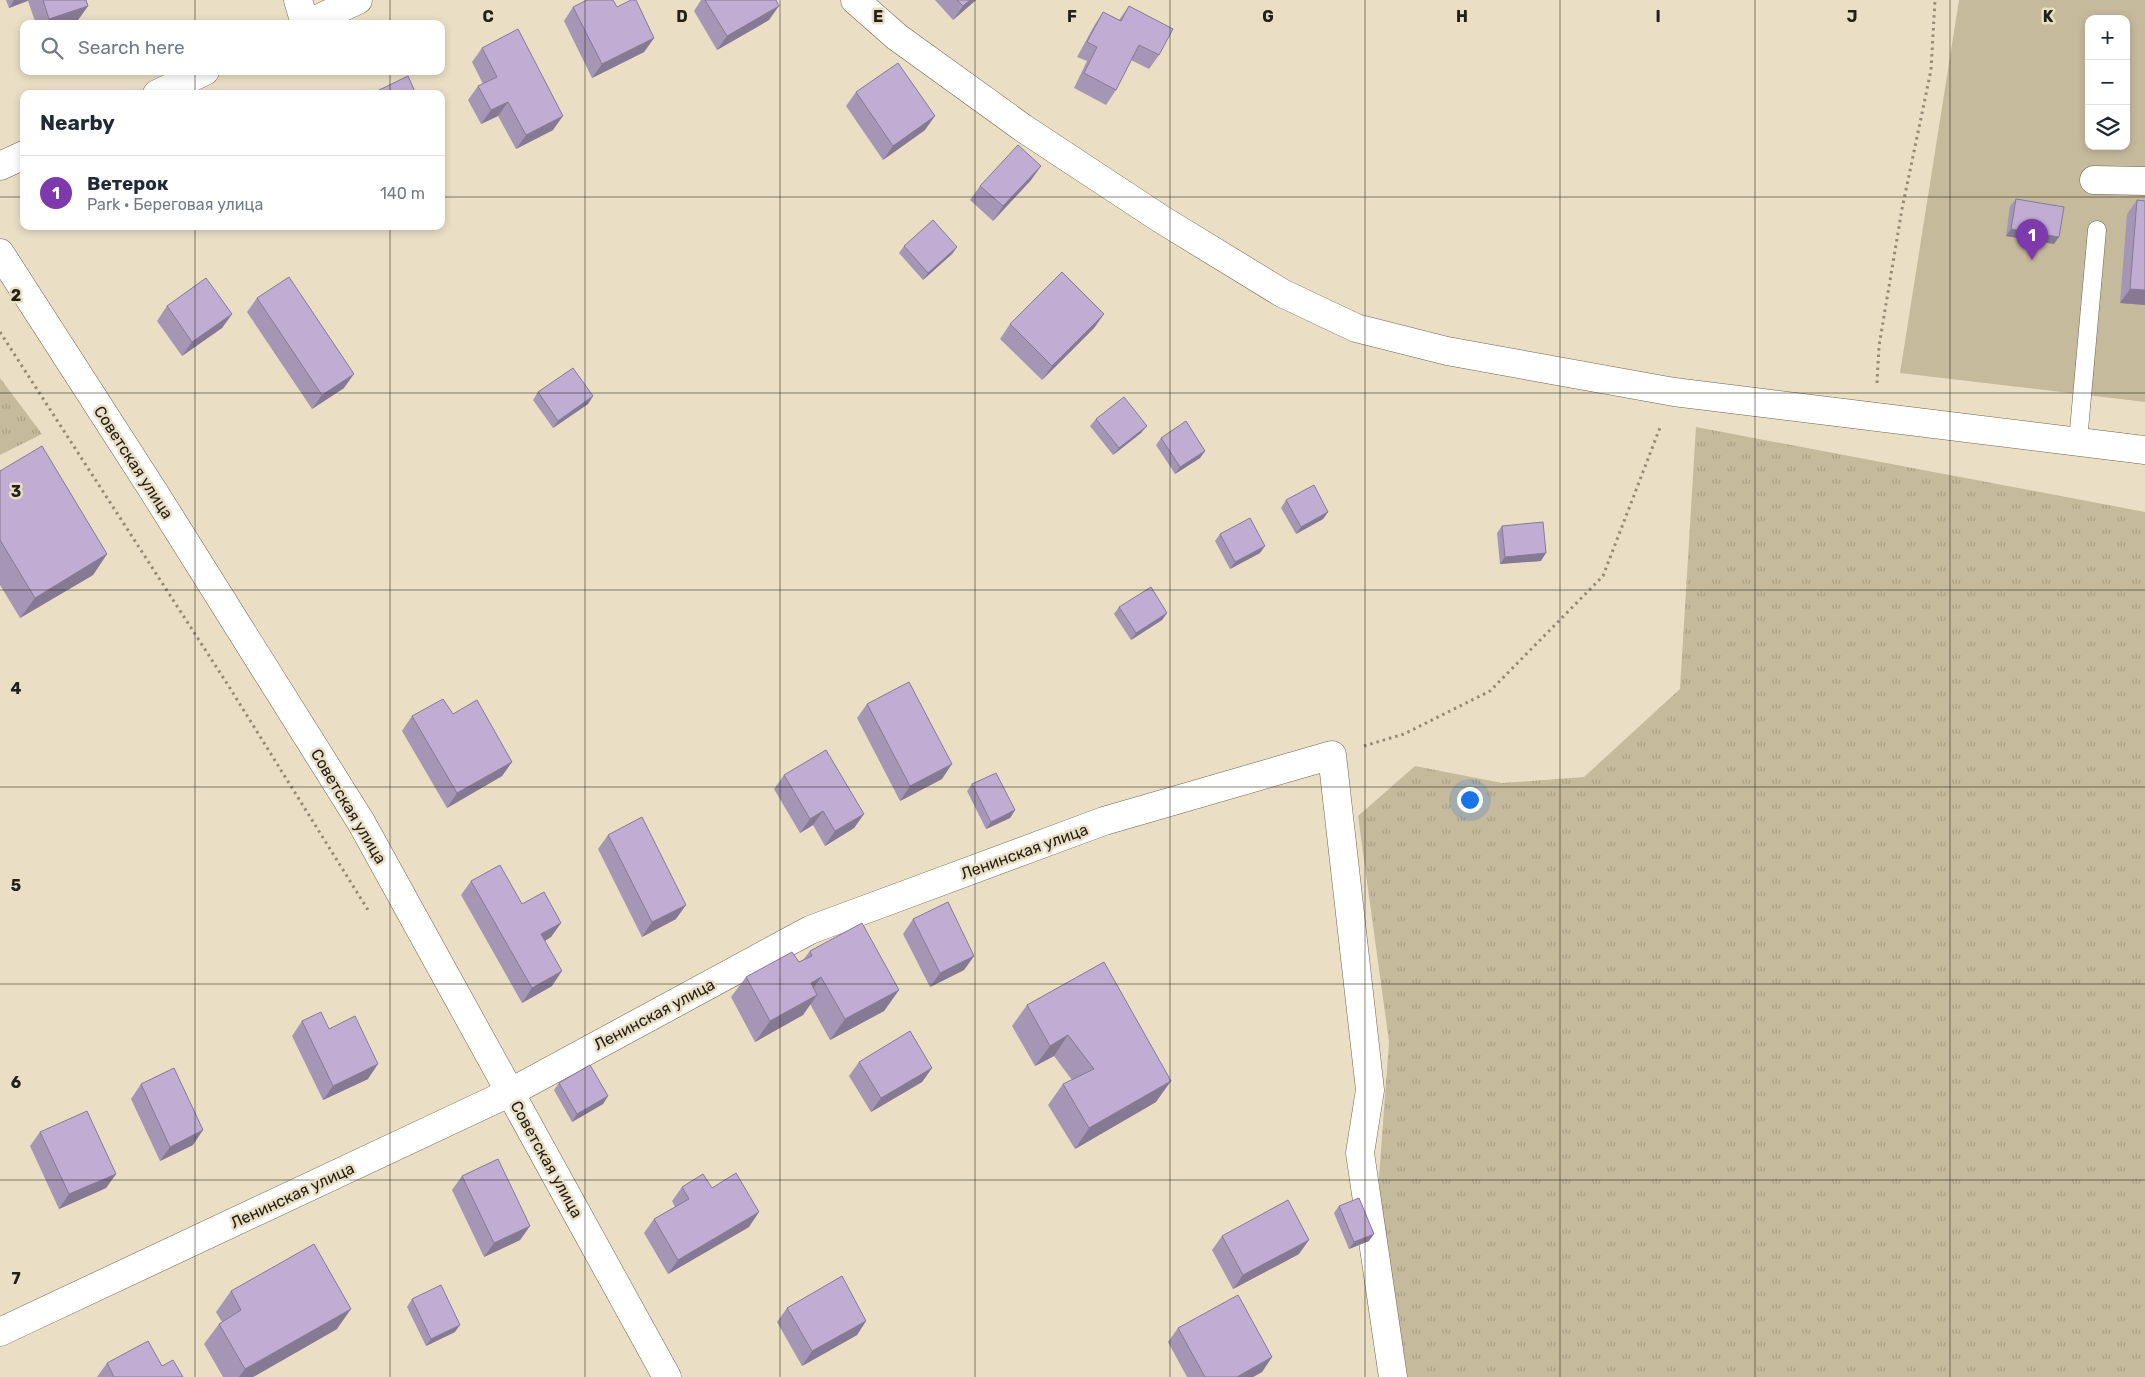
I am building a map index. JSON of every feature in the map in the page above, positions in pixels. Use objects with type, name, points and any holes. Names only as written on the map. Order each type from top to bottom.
[{"type":"street","points":[[298,0],[305,20]]},
{"type":"street","points":[[315,20],[358,0]]},
{"type":"street","points":[[855,0],[897,37],[1023,128],[1161,219],[1282,293],[1356,328],[1447,351],[1674,392],[2145,450]]},
{"type":"street","points":[[165,90],[196,75]]},
{"type":"street","points":[[0,166],[20,158]]},
{"type":"street","points":[[2094,180],[2145,181]]},
{"type":"street","name":"Советская улица","points":[[0,253],[154,492],[361,822],[667,1377]]},
{"type":"street","points":[[1332,755],[1370,1090],[1360,1153],[1392,1377]]},
{"type":"street","name":"Ленинская улица","points":[[0,1332],[511,1092],[810,930],[1104,820],[1332,755]]},
{"type":"lane","points":[[2078,441],[2097,230]]},
{"type":"path","points":[[1875,416],[1879,346],[1902,209],[1931,70],[1935,0]]},
{"type":"path","points":[[0,332],[228,685],[373,918]]},
{"type":"path","points":[[1332,755],[1404,734],[1490,691],[1603,576],[1674,392]]},
{"type":"green space","points":[[1959,0],[2145,0],[2145,402],[1900,373]]},
{"type":"green space","points":[[0,378],[42,434],[0,455]]},
{"type":"green space","points":[[1696,427],[2145,512],[2145,1377],[1408,1377],[1385,1325],[1379,1177],[1389,1042],[1358,816],[1415,766],[1502,783],[1584,777],[1680,689]]},
{"type":"building","points":[[43,0],[86,0],[88,6],[49,19]]},
{"type":"building","points":[[587,0],[613,0],[617,7],[631,0],[636,0],[654,38],[602,64],[573,7]]},
{"type":"building","points":[[705,0],[776,0],[779,6],[727,36]]},
{"type":"building","points":[[957,0],[970,0],[963,6]]},
{"type":"building","points":[[1129,6],[1173,29],[1159,55],[1139,45],[1116,90],[1084,73],[1097,47],[1087,42],[1103,12],[1121,21]]},
{"type":"building","points":[[518,29],[563,116],[526,135],[508,102],[491,110],[478,86],[497,77],[482,48]]},
{"type":"building","points":[[898,63],[935,116],[893,146],[856,92]]},
{"type":"building","points":[[408,76],[414,90],[379,90]]},
{"type":"building","points":[[1018,145],[1041,166],[1003,206],[980,186]]},
{"type":"building","points":[[2016,199],[2064,207],[2059,237],[2011,229]]},
{"type":"building","points":[[2137,200],[2145,201],[2145,290],[2130,289]]},
{"type":"building","points":[[933,220],[957,247],[928,273],[904,246]]},
{"type":"building","points":[[1062,272],[1104,314],[1052,366],[1010,324]]},
{"type":"building","points":[[289,277],[354,374],[322,395],[257,298]]},
{"type":"building","points":[[206,278],[232,314],[192,342],[167,306]]},
{"type":"building","points":[[573,368],[593,396],[558,421],[538,392]]},
{"type":"building","points":[[1124,397],[1147,426],[1119,448],[1096,419]]},
{"type":"building","points":[[1186,421],[1205,451],[1180,467],[1161,438]]},
{"type":"building","points":[[42,446],[107,554],[35,598],[0,540],[0,471]]},
{"type":"building","points":[[1314,485],[1328,512],[1301,527],[1286,500]]},
{"type":"building","points":[[1250,518],[1265,546],[1235,562],[1220,534]]},
{"type":"building","points":[[1543,522],[1546,553],[1505,557],[1502,526]]},
{"type":"building","points":[[1151,587],[1167,613],[1136,633],[1119,607]]},
{"type":"building","points":[[909,682],[952,764],[910,786],[867,704]]},
{"type":"building","points":[[443,699],[453,714],[477,700],[512,762],[457,793],[412,716]]},
{"type":"building","points":[[826,750],[864,814],[835,831],[823,811],[810,819],[784,775]]},
{"type":"building","points":[[996,773],[1015,810],[991,822],[972,784]]},
{"type":"building","points":[[642,817],[686,905],[652,922],[608,835]]},
{"type":"building","points":[[500,865],[522,904],[544,892],[561,923],[541,934],[562,971],[532,988],[471,881]]},
{"type":"building","points":[[948,902],[974,956],[940,973],[913,919]]},
{"type":"building","points":[[862,923],[899,990],[845,1019],[821,977],[811,983],[817,995],[770,1021],[746,977],[792,952],[799,962],[812,956],[810,951]]},
{"type":"building","points":[[1104,962],[1171,1081],[1089,1128],[1063,1084],[1094,1069],[1068,1035],[1050,1046],[1027,1005]]},
{"type":"building","points":[[321,1012],[329,1029],[355,1016],[378,1064],[333,1086],[302,1021]]},
{"type":"building","points":[[910,1031],[932,1068],[881,1098],[859,1062]]},
{"type":"building","points":[[590,1065],[608,1096],[577,1114],[559,1083]]},
{"type":"building","points":[[174,1068],[203,1130],[170,1147],[141,1084]]},
{"type":"building","points":[[87,1111],[116,1174],[69,1194],[40,1132]]},
{"type":"building","points":[[498,1159],[530,1226],[494,1243],[462,1176]]},
{"type":"building","points":[[736,1173],[759,1212],[678,1260],[654,1219],[689,1199],[682,1187],[703,1174],[712,1188]]},
{"type":"building","points":[[1359,1198],[1374,1234],[1354,1242],[1339,1206]]},
{"type":"building","points":[[1288,1200],[1309,1240],[1243,1275],[1222,1236]]},
{"type":"building","points":[[314,1244],[351,1309],[245,1369],[219,1324],[241,1310],[231,1291]]},
{"type":"building","points":[[842,1276],[866,1321],[812,1351],[787,1308]]},
{"type":"building","points":[[441,1285],[460,1325],[431,1339],[412,1299]]},
{"type":"building","points":[[1238,1295],[1272,1357],[1237,1377],[1205,1377],[1178,1328]]},
{"type":"building","points":[[148,1341],[162,1366],[173,1360],[183,1377],[114,1377],[107,1363]]},
{"type":"place","name":"Ветерок","points":[[2032,260]]}]
